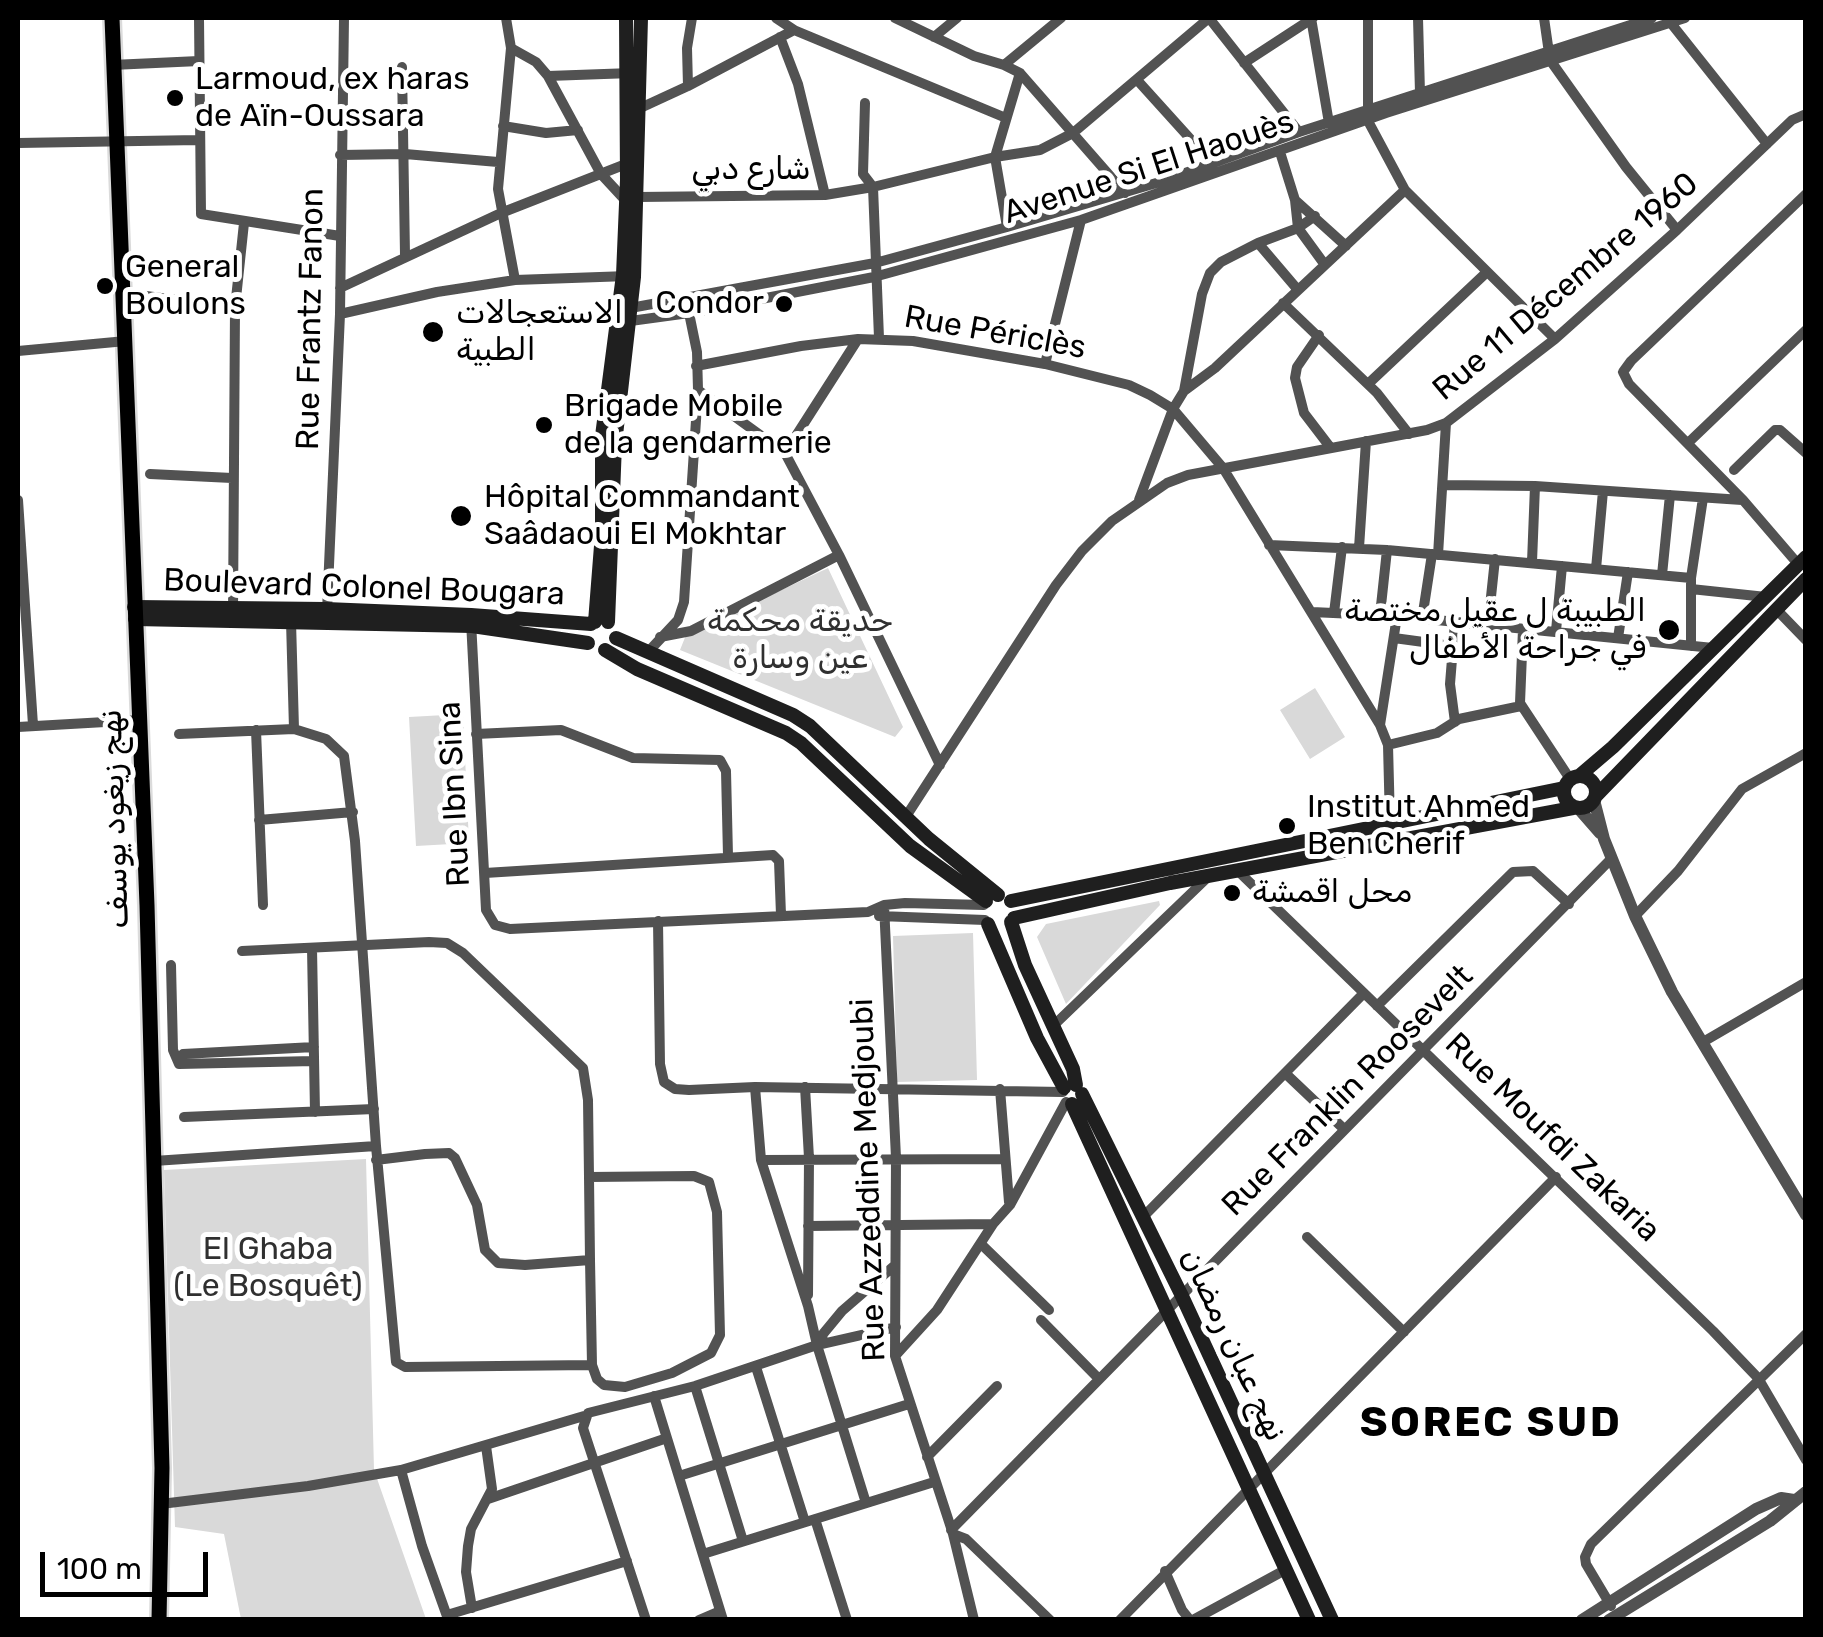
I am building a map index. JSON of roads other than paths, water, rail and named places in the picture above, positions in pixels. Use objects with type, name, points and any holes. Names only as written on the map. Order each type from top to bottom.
[{"type":"main road","name":"نهج زيغود يوسف","points":[[112,18],[154,1161],[162,1504],[158,1620]]},
{"type":"main road","points":[[626,18],[634,73]]},
{"type":"main road","points":[[641,18],[634,73],[632,199],[616,436],[598,623],[586,633],[588,643],[801,743],[910,846],[992,908],[1571,781],[1592,782],[1595,798]]},
{"type":"main road","points":[[632,199],[626,164],[633,110]]},
{"type":"main road","points":[[1576,808],[1564,797],[1571,781],[1802,561]]},
{"type":"main road","points":[[616,638],[810,726],[992,908],[999,928],[1012,920],[1208,876],[1588,806],[1806,580]]},
{"type":"main road","name":"Boulevard Colonel Bougara","points":[[135,613],[598,623]]},
{"type":"main road","name":"Boulevard Colonel Bougara","points":[[233,614],[291,621],[329,615]]},
{"type":"main road","name":"Boulevard Colonel Bougara","points":[[471,620],[588,643]]},
{"type":"main road","points":[[598,623],[615,629],[612,646],[604,650]]},
{"type":"main road","points":[[1262,849],[1263,867]]},
{"type":"main road","name":"نهج عبان رمضان","points":[[1309,1620],[1071,1094],[1073,1069],[1020,952],[1012,920],[1015,909],[992,908],[1037,1038],[1071,1094],[1143,1216],[1332,1620]]},
{"type":"street","points":[[199,18],[201,214],[340,236]]},
{"type":"street","name":"Rue Frantz Fanon","points":[[329,615],[340,314],[344,18]]},
{"type":"street","points":[[506,18],[511,48],[498,162],[500,213],[515,280]]},
{"type":"street","points":[[688,86],[687,48],[692,18]]},
{"type":"street","points":[[776,18],[794,30],[1006,118]]},
{"type":"street","points":[[894,18],[1020,73],[1125,193]]},
{"type":"street","points":[[934,37],[957,18]]},
{"type":"street","points":[[1004,65],[1061,18]]},
{"type":"street","points":[[1209,18],[1298,132]]},
{"type":"street","name":"شارع دبي","points":[[632,199],[825,195],[995,156],[1040,150],[1074,133],[1209,18]]},
{"type":"street","points":[[1244,63],[1312,18],[1329,122]]},
{"type":"street","points":[[1368,18],[1368,115],[1405,190],[1554,339]]},
{"type":"street","points":[[1418,18],[1420,93]]},
{"type":"street","points":[[1544,18],[1548,55],[1626,168],[1677,230]]},
{"type":"street","name":"Avenue Si El Haouès","points":[[625,315],[690,313],[874,276],[1081,220],[1298,132],[1368,115],[1652,18]]},
{"type":"street","name":"Avenue Si El Haouès","points":[[625,315],[875,264],[1125,193],[1164,187],[1280,152],[1420,93],[1686,18]]},
{"type":"street","points":[[1670,22],[1767,144]]},
{"type":"street","points":[[633,110],[794,30]]},
{"type":"street","points":[[780,37],[798,84],[825,195]]},
{"type":"street","points":[[511,48],[522,52],[548,76],[602,174],[632,199]]},
{"type":"street","points":[[112,65],[199,60]]},
{"type":"street","points":[[402,67],[406,255]]},
{"type":"street","points":[[548,76],[634,73]]},
{"type":"street","points":[[1008,227],[995,156],[1020,73]]},
{"type":"street","points":[[1138,80],[1213,164]]},
{"type":"street","points":[[866,103],[864,174],[873,187],[879,338]]},
{"type":"street","name":"Rue 11 Décembre 1960","points":[[905,818],[1082,550],[1138,501],[1188,475],[1446,424],[1554,339],[1677,230],[1792,120],[1806,114]]},
{"type":"street","points":[[503,126],[546,133],[578,130]]},
{"type":"street","points":[[18,143],[199,140]]},
{"type":"street","points":[[1280,152],[1295,200],[1298,228],[1325,266]]},
{"type":"street","points":[[340,155],[406,154],[498,162]]},
{"type":"street","points":[[340,288],[500,213],[626,164]]},
{"type":"street","points":[[1138,501],[1173,409],[1184,392],[1215,368],[1405,190]]},
{"type":"street","points":[[1802,561],[1623,378],[1626,366],[1806,194]]},
{"type":"street","points":[[1295,200],[1346,246]]},
{"type":"street","points":[[1184,392],[1207,280],[1222,262],[1316,216]]},
{"type":"street","points":[[1045,364],[1081,220]]},
{"type":"street","points":[[233,614],[235,308],[244,223]]},
{"type":"street","points":[[1258,243],[1298,290]]},
{"type":"street","points":[[1368,384],[1487,272]]},
{"type":"street","points":[[340,314],[437,292],[515,280],[628,276]]},
{"type":"street","points":[[124,293],[235,308]]},
{"type":"street","points":[[1284,304],[1368,384],[1409,434]]},
{"type":"street","points":[[648,652],[678,620],[684,602],[698,390],[690,313]]},
{"type":"street","points":[[1688,443],[1806,330]]},
{"type":"street","points":[[1319,335],[1297,367],[1295,378],[1304,414],[1330,447]]},
{"type":"street","points":[[696,366],[858,339]]},
{"type":"street","name":"Rue Périclès","points":[[785,452],[858,339],[913,341],[1045,364],[1128,385],[1173,409],[1223,468],[1380,724],[1388,746],[1390,823]]},
{"type":"street","points":[[18,351],[126,341]]},
{"type":"street","points":[[698,390],[785,452],[940,765]]},
{"type":"street","points":[[1422,619],[1444,484],[1446,424]]},
{"type":"street","points":[[1734,470],[1775,430],[1806,452]]},
{"type":"street","points":[[1360,548],[1366,440]]},
{"type":"street","points":[[150,474],[232,478]]},
{"type":"street","points":[[1444,484],[1743,500]]},
{"type":"street","points":[[1532,562],[1535,486]]},
{"type":"street","points":[[1596,568],[1604,491]]},
{"type":"street","points":[[1662,576],[1670,496]]},
{"type":"street","points":[[1691,646],[1691,583],[1703,498]]},
{"type":"street","points":[[18,500],[33,725]]},
{"type":"street","points":[[1269,544],[1596,568],[1662,576],[1766,597]]},
{"type":"street","points":[[1334,613],[1342,547]]},
{"type":"street","points":[[1380,615],[1388,550]]},
{"type":"street","points":[[660,637],[691,631],[839,555]]},
{"type":"street","points":[[1488,626],[1496,560]]},
{"type":"street","points":[[1556,632],[1562,566]]},
{"type":"street","points":[[1618,638],[1628,572]]},
{"type":"street","points":[[1776,610],[1806,640]]},
{"type":"street","points":[[1312,612],[1397,616],[1713,648]]},
{"type":"street","points":[[1380,724],[1397,616]]},
{"type":"street","name":"Rue Ibn Sina","points":[[471,620],[486,910],[501,928],[868,912]]},
{"type":"street","points":[[291,621],[294,729]]},
{"type":"street","points":[[1454,622],[1450,690],[1454,722]]},
{"type":"street","points":[[1523,628],[1522,706],[1571,781]]},
{"type":"street","points":[[1394,638],[1453,646]]},
{"type":"street","points":[[1388,746],[1438,733],[1454,722],[1522,706]]},
{"type":"street","points":[[18,726],[140,720]]},
{"type":"street","points":[[179,734],[294,729],[326,739],[344,756],[353,812],[376,1160],[396,1362],[405,1367],[592,1365]]},
{"type":"street","points":[[256,730],[263,905]]},
{"type":"street","points":[[476,734],[561,730],[634,758],[720,760],[726,771],[728,856]]},
{"type":"street","points":[[1635,916],[1678,871],[1742,789],[1806,754]]},
{"type":"street","points":[[1595,798],[1604,839],[1672,992],[1806,1215]]},
{"type":"street","points":[[1576,808],[1604,839]]},
{"type":"street","points":[[259,820],[353,812]]},
{"type":"street","points":[[485,872],[768,854],[778,857],[781,916]]},
{"type":"street","name":"Rue Franklin Roosevelt","points":[[952,1532],[1166,1308],[1612,858]]},
{"type":"street","points":[[1377,1006],[1512,872],[1533,871],[1569,904]]},
{"type":"street","name":"Rue Moufdi Zakaria","points":[[1239,872],[1424,1048],[1758,1378],[1806,1460]]},
{"type":"street","points":[[1053,1026],[1208,876]]},
{"type":"street","points":[[868,912],[884,905],[992,908]]},
{"type":"street","name":"Rue Azzeddine Medjoubi","points":[[884,905],[896,1158],[895,1356],[952,1532],[974,1620]]},
{"type":"street","points":[[868,912],[884,918],[992,908]]},
{"type":"street","points":[[658,921],[660,1064],[664,1082],[675,1089],[1000,1089],[1071,1094],[1010,1205],[992,1224],[937,1310],[895,1356]]},
{"type":"street","points":[[242,951],[429,942],[456,947],[576,1059],[586,1080],[592,1365],[597,1380],[615,1388],[672,1373],[711,1353],[720,1335],[717,1212],[709,1182],[694,1176],[589,1177]]},
{"type":"street","points":[[312,948],[315,1112]]},
{"type":"street","points":[[171,965],[173,1050],[179,1064],[314,1061]]},
{"type":"street","points":[[1702,1042],[1806,982]]},
{"type":"street","points":[[1143,1216],[1364,993]]},
{"type":"street","points":[[177,1059],[183,1054],[314,1048]]},
{"type":"street","points":[[1285,1073],[1344,1129]]},
{"type":"street","points":[[755,1087],[761,1160],[866,1503]]},
{"type":"street","points":[[805,1087],[810,1158],[808,1306]]},
{"type":"street","points":[[1000,1089],[1010,1205]]},
{"type":"street","points":[[184,1117],[374,1110]]},
{"type":"street","points":[[154,1161],[376,1146]]},
{"type":"street","points":[[376,1160],[425,1154],[448,1154],[454,1158],[477,1205],[485,1250],[498,1263],[525,1266],[590,1260]]},
{"type":"street","points":[[761,1160],[1004,1159]]},
{"type":"street","points":[[1120,1620],[1556,1177]]},
{"type":"street","points":[[808,1226],[992,1224]]},
{"type":"street","points":[[1306,1236],[1404,1332]]},
{"type":"street","points":[[981,1244],[1099,1378]]},
{"type":"street","points":[[819,1344],[842,1311],[894,1266]]},
{"type":"street","points":[[162,1504],[401,1470],[695,1386],[819,1344],[896,1327]]},
{"type":"street","points":[[1612,1613],[1586,1564],[1586,1551],[1806,1334]]},
{"type":"street","points":[[756,1367],[847,1620]]},
{"type":"street","points":[[695,1386],[743,1542]]},
{"type":"street","points":[[926,1457],[997,1386]]},
{"type":"street","points":[[654,1396],[722,1615],[699,1620]]},
{"type":"street","points":[[679,1476],[909,1404]]},
{"type":"street","points":[[584,1416],[583,1428],[646,1620]]},
{"type":"street","points":[[488,1499],[667,1438]]},
{"type":"street","points":[[472,1608],[466,1572],[468,1546],[492,1479],[486,1446]]},
{"type":"street","points":[[401,1470],[422,1546],[448,1617],[627,1561]]},
{"type":"street","points":[[703,1554],[934,1482]]},
{"type":"street","points":[[1582,1620],[1612,1613],[1756,1509],[1781,1498],[1800,1496]]},
{"type":"street","points":[[952,1532],[966,1539],[1050,1620]]},
{"type":"street","points":[[1165,1571],[1182,1610],[1191,1620],[1285,1570]]},
{"type":"place","name":"Larmoud, ex haras de Aïn-Oussara","points":[[175,98]]},
{"type":"place","name":"General Boulons","points":[[105,286]]},
{"type":"place","name":"Condor","points":[[784,304]]},
{"type":"place","name":"الاستعجالات الطبية","points":[[433,332]]},
{"type":"place","name":"Brigade Mobile de la gendarmerie","points":[[544,425]]},
{"type":"place","name":"Hôpital Commandant Saâdaoui El Mokhtar","points":[[461,516]]},
{"type":"place","name":"الطبيبة ل عقيل مختصة في جراحة الأطفال","points":[[1669,630]]},
{"type":"place","name":"Institut Ahmed Ben Cherif","points":[[1287,826]]},
{"type":"place","name":"محل اقمشة","points":[[1232,893]]},
{"type":"district","name":"SOREC SUD","points":[[1491,1424]]},
{"type":"park label","name":"حديقة محكمة عين وسارة","points":[[800,640]]},
{"type":"park label","name":"El Ghaba (Le Bosquêt)","points":[[268,1268]]}]
